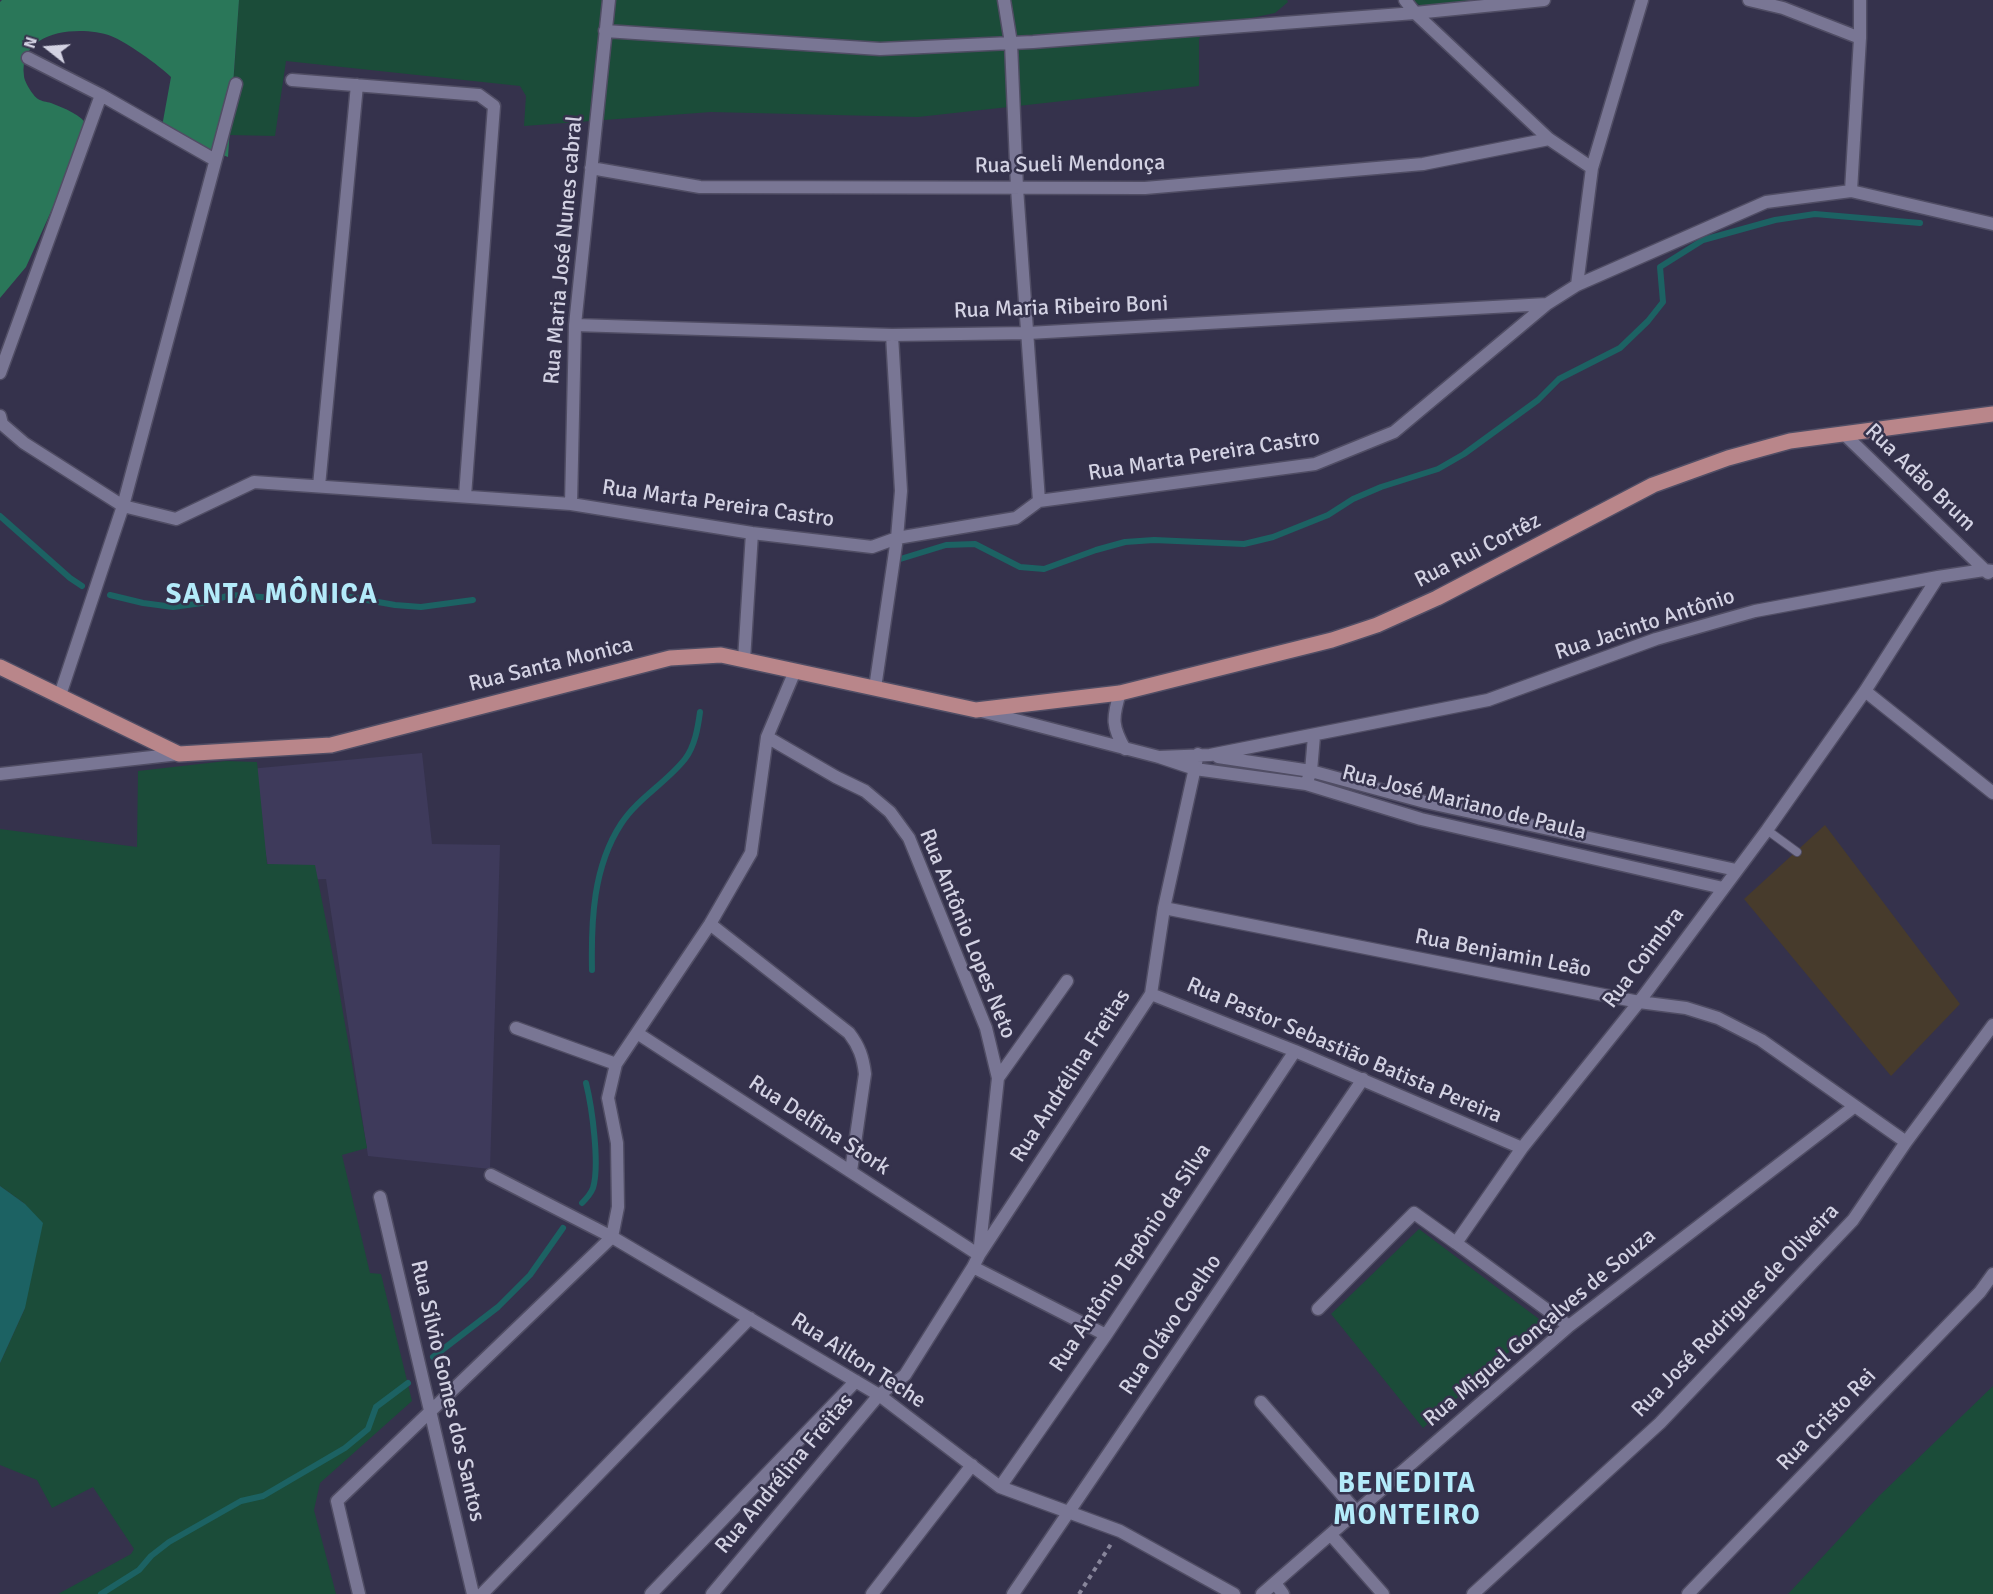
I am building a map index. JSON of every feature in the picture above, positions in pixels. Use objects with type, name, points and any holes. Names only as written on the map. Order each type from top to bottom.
[{"type":"main road","name":"Rua Rui Cortêz","points":[[976,710],[1120,693],[1332,640],[1377,625],[1437,598],[1653,485],[1739,455],[1790,441],[1993,414]]},
{"type":"main road","name":"Rua Santa Monica","points":[[0,667],[179,754],[331,745],[670,658],[721,655],[976,710]]},
{"type":"street","name":"Rua Maria José Nunes cabral","points":[[571,504],[575,325],[609,0]]},
{"type":"street","points":[[1004,0],[1011,43],[1017,188],[1040,501]]},
{"type":"street","points":[[1405,0],[1415,13],[1549,139],[1592,168]]},
{"type":"street","points":[[605,31],[880,49],[1011,43],[1415,13],[1544,0]]},
{"type":"street","points":[[1576,285],[1592,168],[1642,0]]},
{"type":"street","points":[[1749,0],[1783,8],[1860,38]]},
{"type":"street","points":[[1860,0],[1851,191],[1993,224]]},
{"type":"street","points":[[28,58],[101,95],[215,160]]},
{"type":"street","points":[[292,80],[479,95],[494,106],[465,496]]},
{"type":"street","points":[[60,695],[123,506],[236,84]]},
{"type":"street","points":[[319,486],[357,85]]},
{"type":"street","points":[[0,373],[101,95]]},
{"type":"street","name":"Rua Sueli Mendonça","points":[[591,168],[699,187],[1145,188],[1423,164],[1549,139]]},
{"type":"street","name":"Rua Marta Pereira Castro","points":[[0,416],[2,424],[24,443],[123,506],[176,519],[254,482],[571,504],[752,532],[872,547],[897,538],[1016,518],[1040,501],[1315,465],[1394,432],[1547,304],[1576,285],[1766,202],[1851,191]]},
{"type":"street","name":"Rua Maria Ribeiro Boni","points":[[575,325],[892,335],[1028,333],[1547,304]]},
{"type":"street","points":[[875,688],[897,538],[901,491],[892,335]]},
{"type":"street","name":"Rua Adão Brum","points":[[1843,433],[1990,573]]},
{"type":"street","points":[[744,660],[752,532]]},
{"type":"street","name":"Rua Jacinto Antônio","points":[[1159,757],[1203,755],[1314,736],[1488,700],[1656,639],[1755,611],[1938,577],[1990,573]]},
{"type":"street","name":"Rua Coimbra","points":[[1456,1243],[1522,1148],[1639,1002],[1767,830],[1864,691],[1938,577]]},
{"type":"street","points":[[359,1594],[337,1502],[612,1237],[618,1207],[616,1143],[608,1098],[616,1064],[710,924],[751,853],[767,737],[795,671]]},
{"type":"street","points":[[1864,691],[1993,794]]},
{"type":"street","points":[[1120,693],[1113,713],[1116,733],[1125,749]]},
{"type":"street","name":"Rua Santa Monica","points":[[976,710],[1159,757]]},
{"type":"street","points":[[1306,784],[1311,771],[1314,736]]},
{"type":"street","name":"Rua Antônio Lopes Neto","points":[[767,737],[865,791],[890,812],[909,838],[986,1028],[998,1077],[979,1255]]},
{"type":"street","points":[[0,774],[179,754]]},
{"type":"street","name":"Rua Andrélina Freitas","points":[[712,1594],[879,1395],[905,1375],[979,1255],[1151,994],[1164,908],[1195,769],[1203,755]]},
{"type":"street","name":"Rua José Mariano de Paula","points":[[1203,755],[1311,771],[1425,802],[1736,870]]},
{"type":"street","name":"Rua José Mariano de Paula","points":[[1159,757],[1195,769],[1306,784],[1421,819],[1723,888]]},
{"type":"street","points":[[1421,819],[1425,802]]},
{"type":"street","points":[[1470,830],[1474,813]]},
{"type":"street","points":[[1534,844],[1538,827]]},
{"type":"street","points":[[1599,859],[1603,841]]},
{"type":"street","name":"Rua Benjamin Leão","points":[[1164,908],[1639,1002],[1686,1008],[1718,1018],[1761,1040],[1906,1142]]},
{"type":"street","points":[[710,924],[849,1032],[858,1045],[864,1059],[865,1074],[851,1171]]},
{"type":"street","points":[[998,1077],[1067,981]]},
{"type":"street","name":"Rua Pastor Sebastião Batista Pereira","points":[[1151,994],[1363,1079],[1522,1148]]},
{"type":"street","name":"Rua José Rodrigues de Oliveira","points":[[1473,1594],[1668,1414],[1853,1220],[1906,1142],[1993,1025]]},
{"type":"street","points":[[516,1028],[616,1064]]},
{"type":"street","name":"Rua Delfina Stork","points":[[637,1033],[979,1255]]},
{"type":"street","name":"Rua Antônio Tepônio da Silva","points":[[1000,1487],[1106,1335],[1294,1051]]},
{"type":"street","name":"Rua Olávo Coelho","points":[[1013,1594],[1363,1079]]},
{"type":"street","name":"Rua Miguel Gonçalves de Souza","points":[[1262,1594],[1569,1326],[1855,1107]]},
{"type":"street","name":"Rua Ailton Teche","points":[[491,1175],[612,1237],[879,1395],[1000,1487],[1120,1531],[1234,1594]]},
{"type":"street","name":"Rua Sílvio Gomes dos Santos","points":[[380,1197],[473,1594]]},
{"type":"street","points":[[1318,1309],[1414,1213],[1569,1326]]},
{"type":"street","points":[[973,1267],[1106,1335]]},
{"type":"street","name":"Rua Cristo Rei","points":[[1688,1594],[1980,1292],[1993,1274]]},
{"type":"street","points":[[482,1594],[750,1318]]},
{"type":"street","name":"Rua Andrélina Freitas","points":[[651,1594],[856,1381]]},
{"type":"street","points":[[1261,1402],[1356,1511]]},
{"type":"street","points":[[872,1594],[972,1466]]},
{"type":"street","points":[[1331,1534],[1383,1594]]},
{"type":"street","points":[[1275,1583],[1283,1594]]},
{"type":"lane","points":[[1767,830],[1797,852]]},
{"type":"path","points":[[1079,1594],[1120,1531]]},
{"type":"shaded area","points":[[2,0],[239,0],[228,157],[161,132],[171,77],[142,54],[117,39],[98,33],[68,32],[41,40],[31,49],[25,61],[24,76],[31,92],[39,100],[72,112],[89,127],[26,267],[0,298],[0,2]]},
{"type":"shaded area","points":[[239,0],[1287,0],[1288,2],[1275,13],[1204,28],[1199,39],[1199,86],[918,117],[711,112],[524,126],[526,96],[520,86],[286,61],[275,136],[230,135]]},
{"type":"shaded area","points":[[1412,0],[1530,0],[1421,6]]},
{"type":"shaded area","points":[[422,753],[432,844],[500,845],[490,1169],[368,1156],[326,879],[271,881],[249,769]]},
{"type":"shaded area","points":[[226,761],[257,762],[267,864],[315,865],[367,1148],[342,1155],[370,1273],[381,1274],[412,1401],[320,1483],[314,1510],[336,1594],[58,1594],[131,1554],[134,1549],[93,1487],[52,1508],[37,1480],[0,1465],[0,1363],[25,1308],[25,1204],[0,1186],[0,829],[137,847],[138,771]]},
{"type":"shaded area","points":[[1825,825],[1960,1004],[1891,1076],[1744,899]]},
{"type":"shaded area","points":[[0,1186],[25,1204],[43,1223],[25,1308],[0,1363]]},
{"type":"shaded area","points":[[1419,1229],[1543,1322],[1423,1428],[1331,1314]]},
{"type":"shaded area","points":[[1993,1386],[1993,1594],[1788,1594],[1879,1496]]},
{"type":"waterway","points":[[897,560],[946,545],[975,544],[1020,567],[1044,569],[1125,542],[1154,540],[1244,544],[1273,537],[1328,515],[1353,499],[1381,487],[1438,469],[1464,454],[1538,400],[1559,379],[1620,348],[1648,321],[1663,302],[1660,267],[1703,240],[1775,220],[1815,214],[1920,223]]},
{"type":"waterway","points":[[0,516],[82,586]]},
{"type":"waterway","points":[[110,595],[173,607],[202,603],[231,595],[291,599],[350,597],[421,607],[473,600]]},
{"type":"waterway","points":[[592,970],[593,914],[599,876],[612,841],[628,815],[685,759],[694,742],[700,712]]},
{"type":"waterway","points":[[582,1203],[593,1188],[596,1165],[593,1121],[586,1083]]},
{"type":"waterway","points":[[433,1357],[498,1307],[530,1275],[563,1228]]},
{"type":"waterway","points":[[101,1594],[139,1570],[151,1556],[169,1542],[241,1501],[263,1496],[345,1448],[368,1429],[376,1407],[408,1383]]},
{"type":"district","name":"SANTA MÔNICA","points":[[272,596]]},
{"type":"district","name":"BENEDITA MONTEIRO","points":[[1407,1501]]}]
